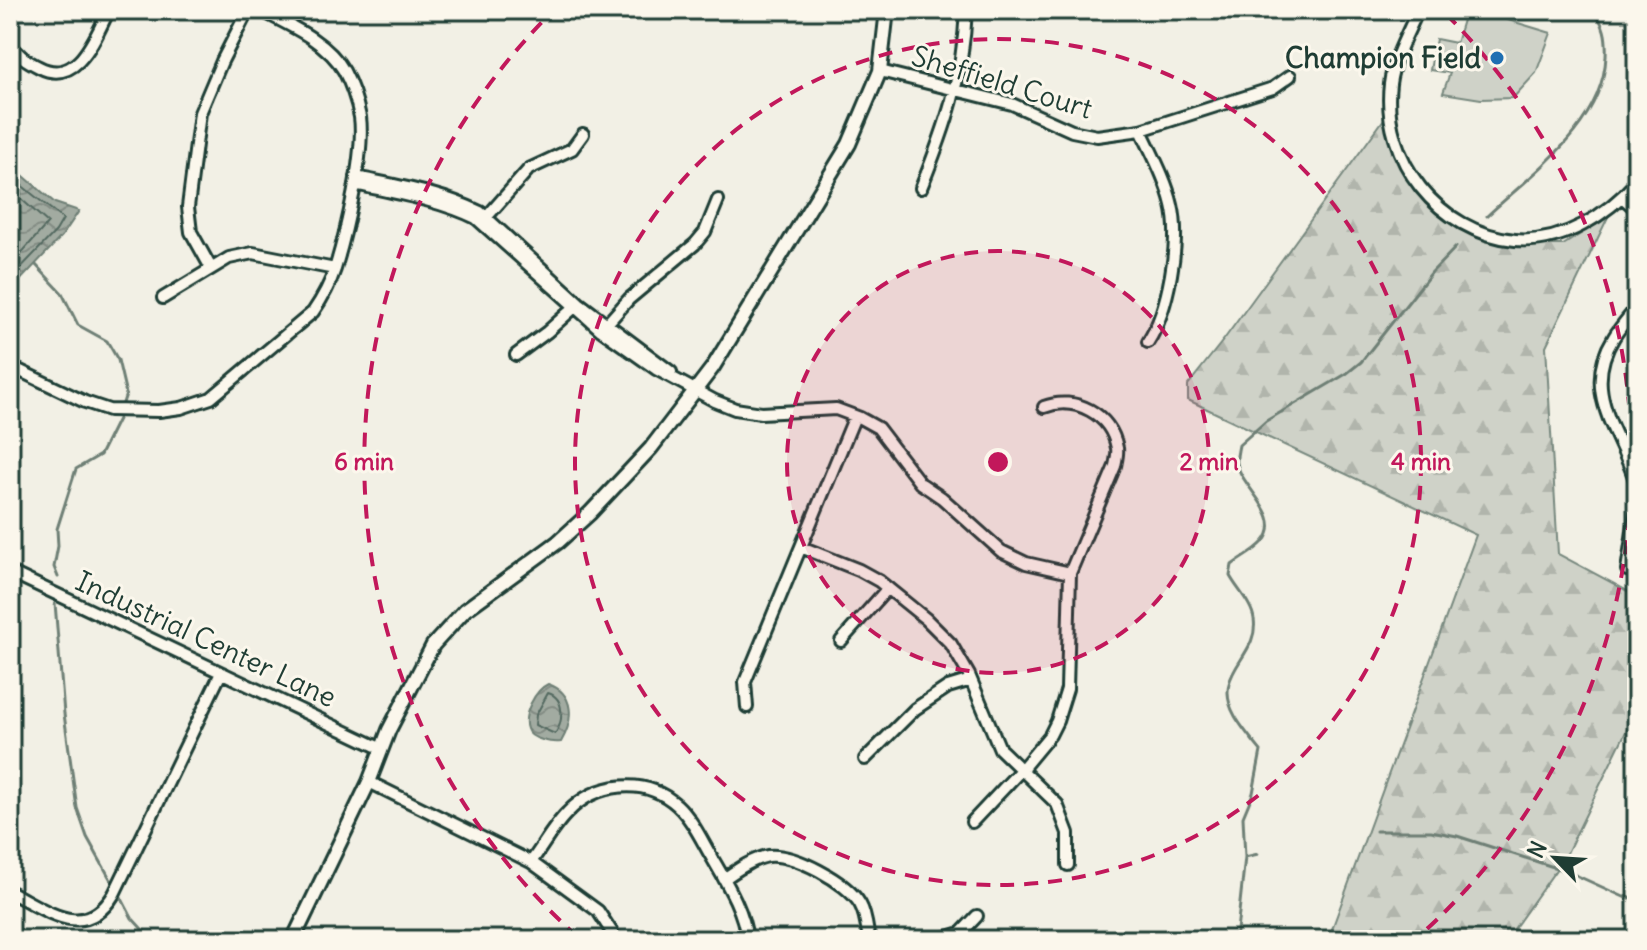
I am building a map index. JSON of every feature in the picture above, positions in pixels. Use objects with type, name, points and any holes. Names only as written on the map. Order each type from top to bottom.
[{"type":"street","points":[[10,43],[23,58],[46,71],[70,70],[82,58],[109,10]]},
{"type":"street","points":[[211,268],[191,232],[188,207],[200,113],[248,10]]},
{"type":"street","points":[[10,366],[85,402],[109,410],[181,408],[211,398],[296,328],[322,298],[335,269],[356,180],[360,120],[343,69],[320,44],[260,10]]},
{"type":"street","points":[[293,940],[369,782],[414,679],[433,645],[451,623],[558,542],[590,513],[651,448],[713,367],[849,144],[880,71],[887,10]]},
{"type":"street","points":[[921,188],[956,91],[964,50],[966,10]]},
{"type":"street","points":[[1418,10],[1392,71],[1390,112],[1401,158],[1431,200],[1467,225],[1496,237],[1516,240],[1545,238],[1604,214],[1637,181]]},
{"type":"street","name":"Sheffield Court","points":[[880,71],[1012,104],[1072,131],[1097,136],[1141,130],[1273,88],[1290,76]]},
{"type":"street","points":[[1141,130],[1172,203],[1174,220],[1166,302],[1148,342]]},
{"type":"street","points":[[484,219],[529,169],[572,149],[583,134]]},
{"type":"street","points":[[356,180],[462,202],[604,327],[695,390],[735,409],[761,413],[836,409],[878,428],[920,483],[942,498],[1001,551],[1026,563],[1070,573]]},
{"type":"street","points":[[1623,198],[1637,210]]},
{"type":"street","points":[[604,327],[629,299],[695,244],[705,232],[718,200]]},
{"type":"street","points":[[163,298],[229,258],[253,253],[335,269]]},
{"type":"street","points":[[516,355],[577,305]]},
{"type":"street","points":[[1637,307],[1608,348],[1600,390],[1609,422],[1637,486]]},
{"type":"street","points":[[972,822],[1050,735],[1067,689],[1070,573],[1115,466],[1117,449],[1110,429],[1100,418],[1082,405],[1057,402],[1044,407]]},
{"type":"street","points":[[747,707],[745,682],[855,416]]},
{"type":"street","points":[[1627,570],[1637,506]]},
{"type":"street","points":[[801,547],[859,570],[888,588],[951,644],[971,680],[1000,749],[1057,804],[1068,833],[1068,865]]},
{"type":"street","name":"Industrial Center Lane","points":[[10,572],[382,749]]},
{"type":"street","points":[[841,641],[888,588]]},
{"type":"street","points":[[10,892],[71,920],[87,919],[102,911],[114,894],[221,673]]},
{"type":"street","points":[[865,759],[915,709],[948,687],[971,680]]},
{"type":"street","points":[[369,782],[531,862],[598,911],[617,940]]},
{"type":"street","points":[[531,862],[568,812],[581,801],[610,788],[637,786],[663,795],[683,812],[724,879],[740,913],[747,940]]},
{"type":"street","points":[[724,879],[761,858],[777,856],[796,861],[850,890],[863,907],[869,940]]},
{"type":"street","points":[[938,940],[965,937],[977,916]]},
{"type":"green space","name":"Champion Field","points":[[1466,10],[1551,33],[1536,73],[1513,98],[1481,99],[1443,93],[1450,73],[1430,70],[1436,39],[1456,43]]},
{"type":"green space","points":[[1392,108],[1395,153],[1455,222],[1505,245],[1563,245],[1608,217],[1546,346],[1558,554],[1637,596],[1637,709],[1565,857],[1506,940],[1328,940],[1476,535],[1188,400],[1188,385]]},
{"type":"water","points":[[10,164],[55,203],[79,211],[62,236],[14,287],[10,285]]},
{"type":"water","points":[[548,684],[563,694],[570,708],[568,725],[561,742],[537,738],[527,729],[526,717],[531,704]]},
{"type":"waterway","points":[[1487,216],[1563,146],[1593,104],[1602,81],[1606,49],[1602,26],[1592,10]]},
{"type":"waterway","points":[[1236,940],[1245,857],[1243,817],[1253,793],[1261,751],[1235,716],[1229,701],[1228,688],[1232,676],[1254,632],[1253,613],[1230,576],[1232,565],[1256,549],[1269,532],[1266,512],[1240,473],[1237,461],[1239,445],[1266,421],[1361,362],[1432,272],[1456,247]]},
{"type":"waterway","points":[[36,265],[62,293],[78,325],[107,341],[118,360],[126,394],[123,403]]},
{"type":"waterway","points":[[58,577],[54,567],[57,529],[76,469],[100,455],[119,417]]},
{"type":"waterway","points":[[55,603],[64,714],[77,808],[87,837],[112,882]]},
{"type":"waterway","points":[[1376,831],[1431,831],[1457,836],[1569,872],[1637,900]]},
{"type":"waterway","points":[[1245,857],[1258,854]]},
{"type":"waterway","points":[[121,897],[132,918],[152,940]]},
{"type":"place","name":"Champion Field","points":[[1497,58]]}]
